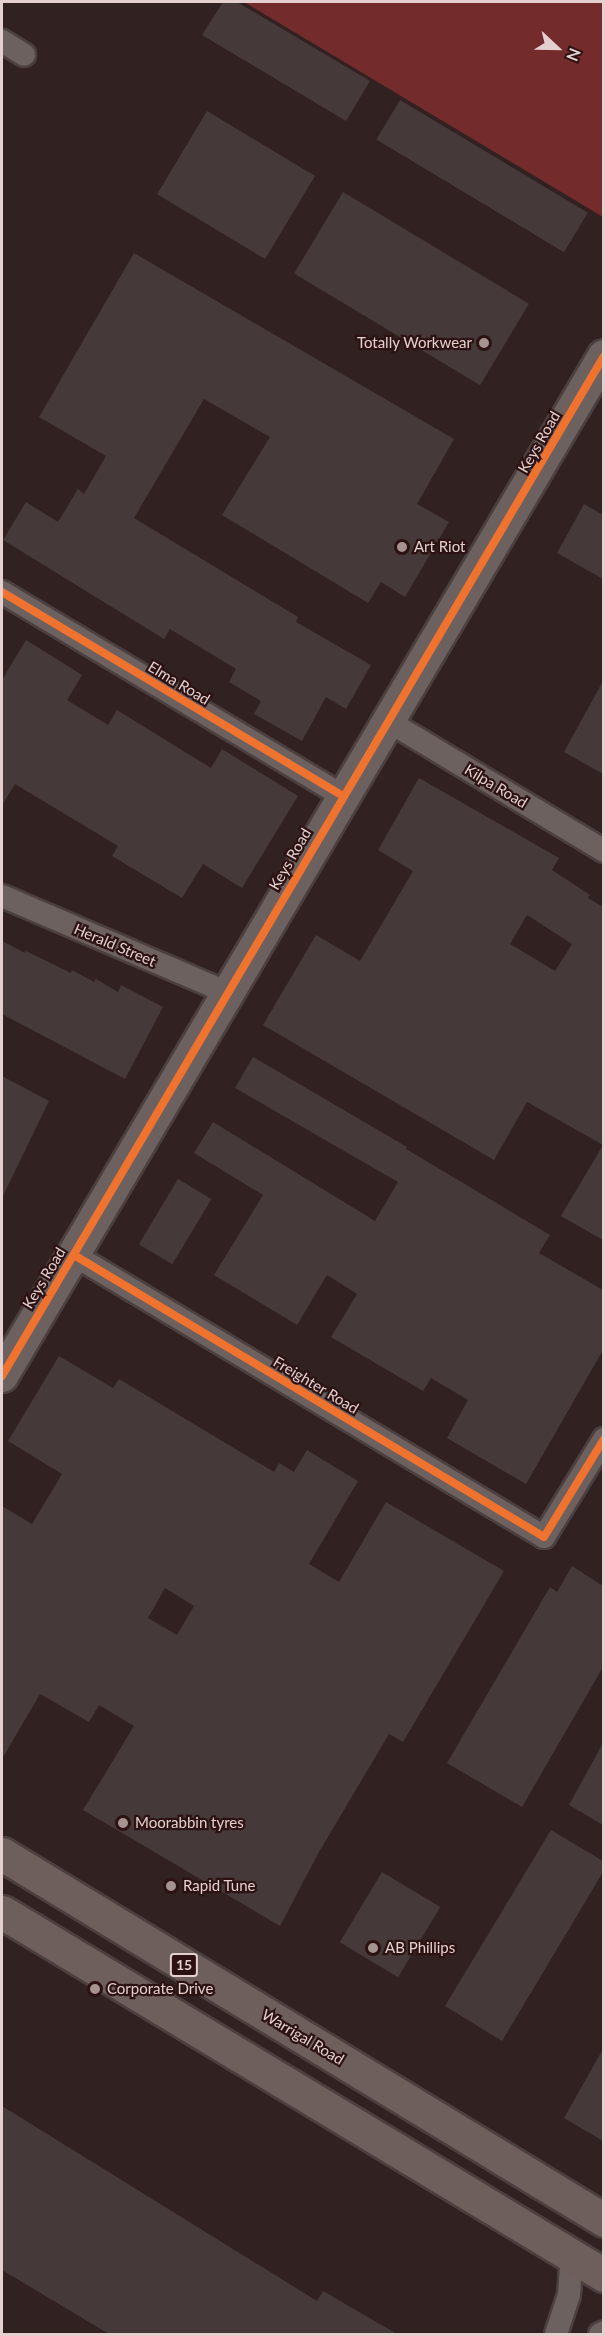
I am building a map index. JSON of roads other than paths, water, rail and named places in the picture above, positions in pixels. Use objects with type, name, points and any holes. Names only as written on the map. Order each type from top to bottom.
[{"type":"highway","name":"Warrigal Road","points":[[2,1854],[603,2220]]},
{"type":"highway","points":[[2,1912],[603,2276]]},
{"type":"highway","points":[[498,2212],[522,2171]]},
{"type":"street","points":[[2,41],[24,55]]},
{"type":"street","name":"Keys Road","points":[[2,1376],[603,356]]},
{"type":"street","name":"Elma Road","points":[[2,592],[343,796]]},
{"type":"street","name":"Kilpa Road","points":[[388,721],[603,850]]},
{"type":"street","name":"Herald Street","points":[[2,896],[228,993]]},
{"type":"street","name":"Freighter Road","points":[[74,1255],[544,1537],[603,1439]]},
{"type":"street","points":[[556,2334],[569,2295],[572,2256]]},
{"type":"place","name":"Totally Workwear","points":[[484,343]]},
{"type":"place","name":"Art Riot","points":[[402,547]]},
{"type":"place","name":"Moorabbin tyres","points":[[123,1823]]},
{"type":"place","name":"Rapid Tune","points":[[171,1886]]},
{"type":"place","name":"AB Phillips","points":[[373,1948]]},
{"type":"place","name":"Corporate Drive","points":[[95,1989]]}]
